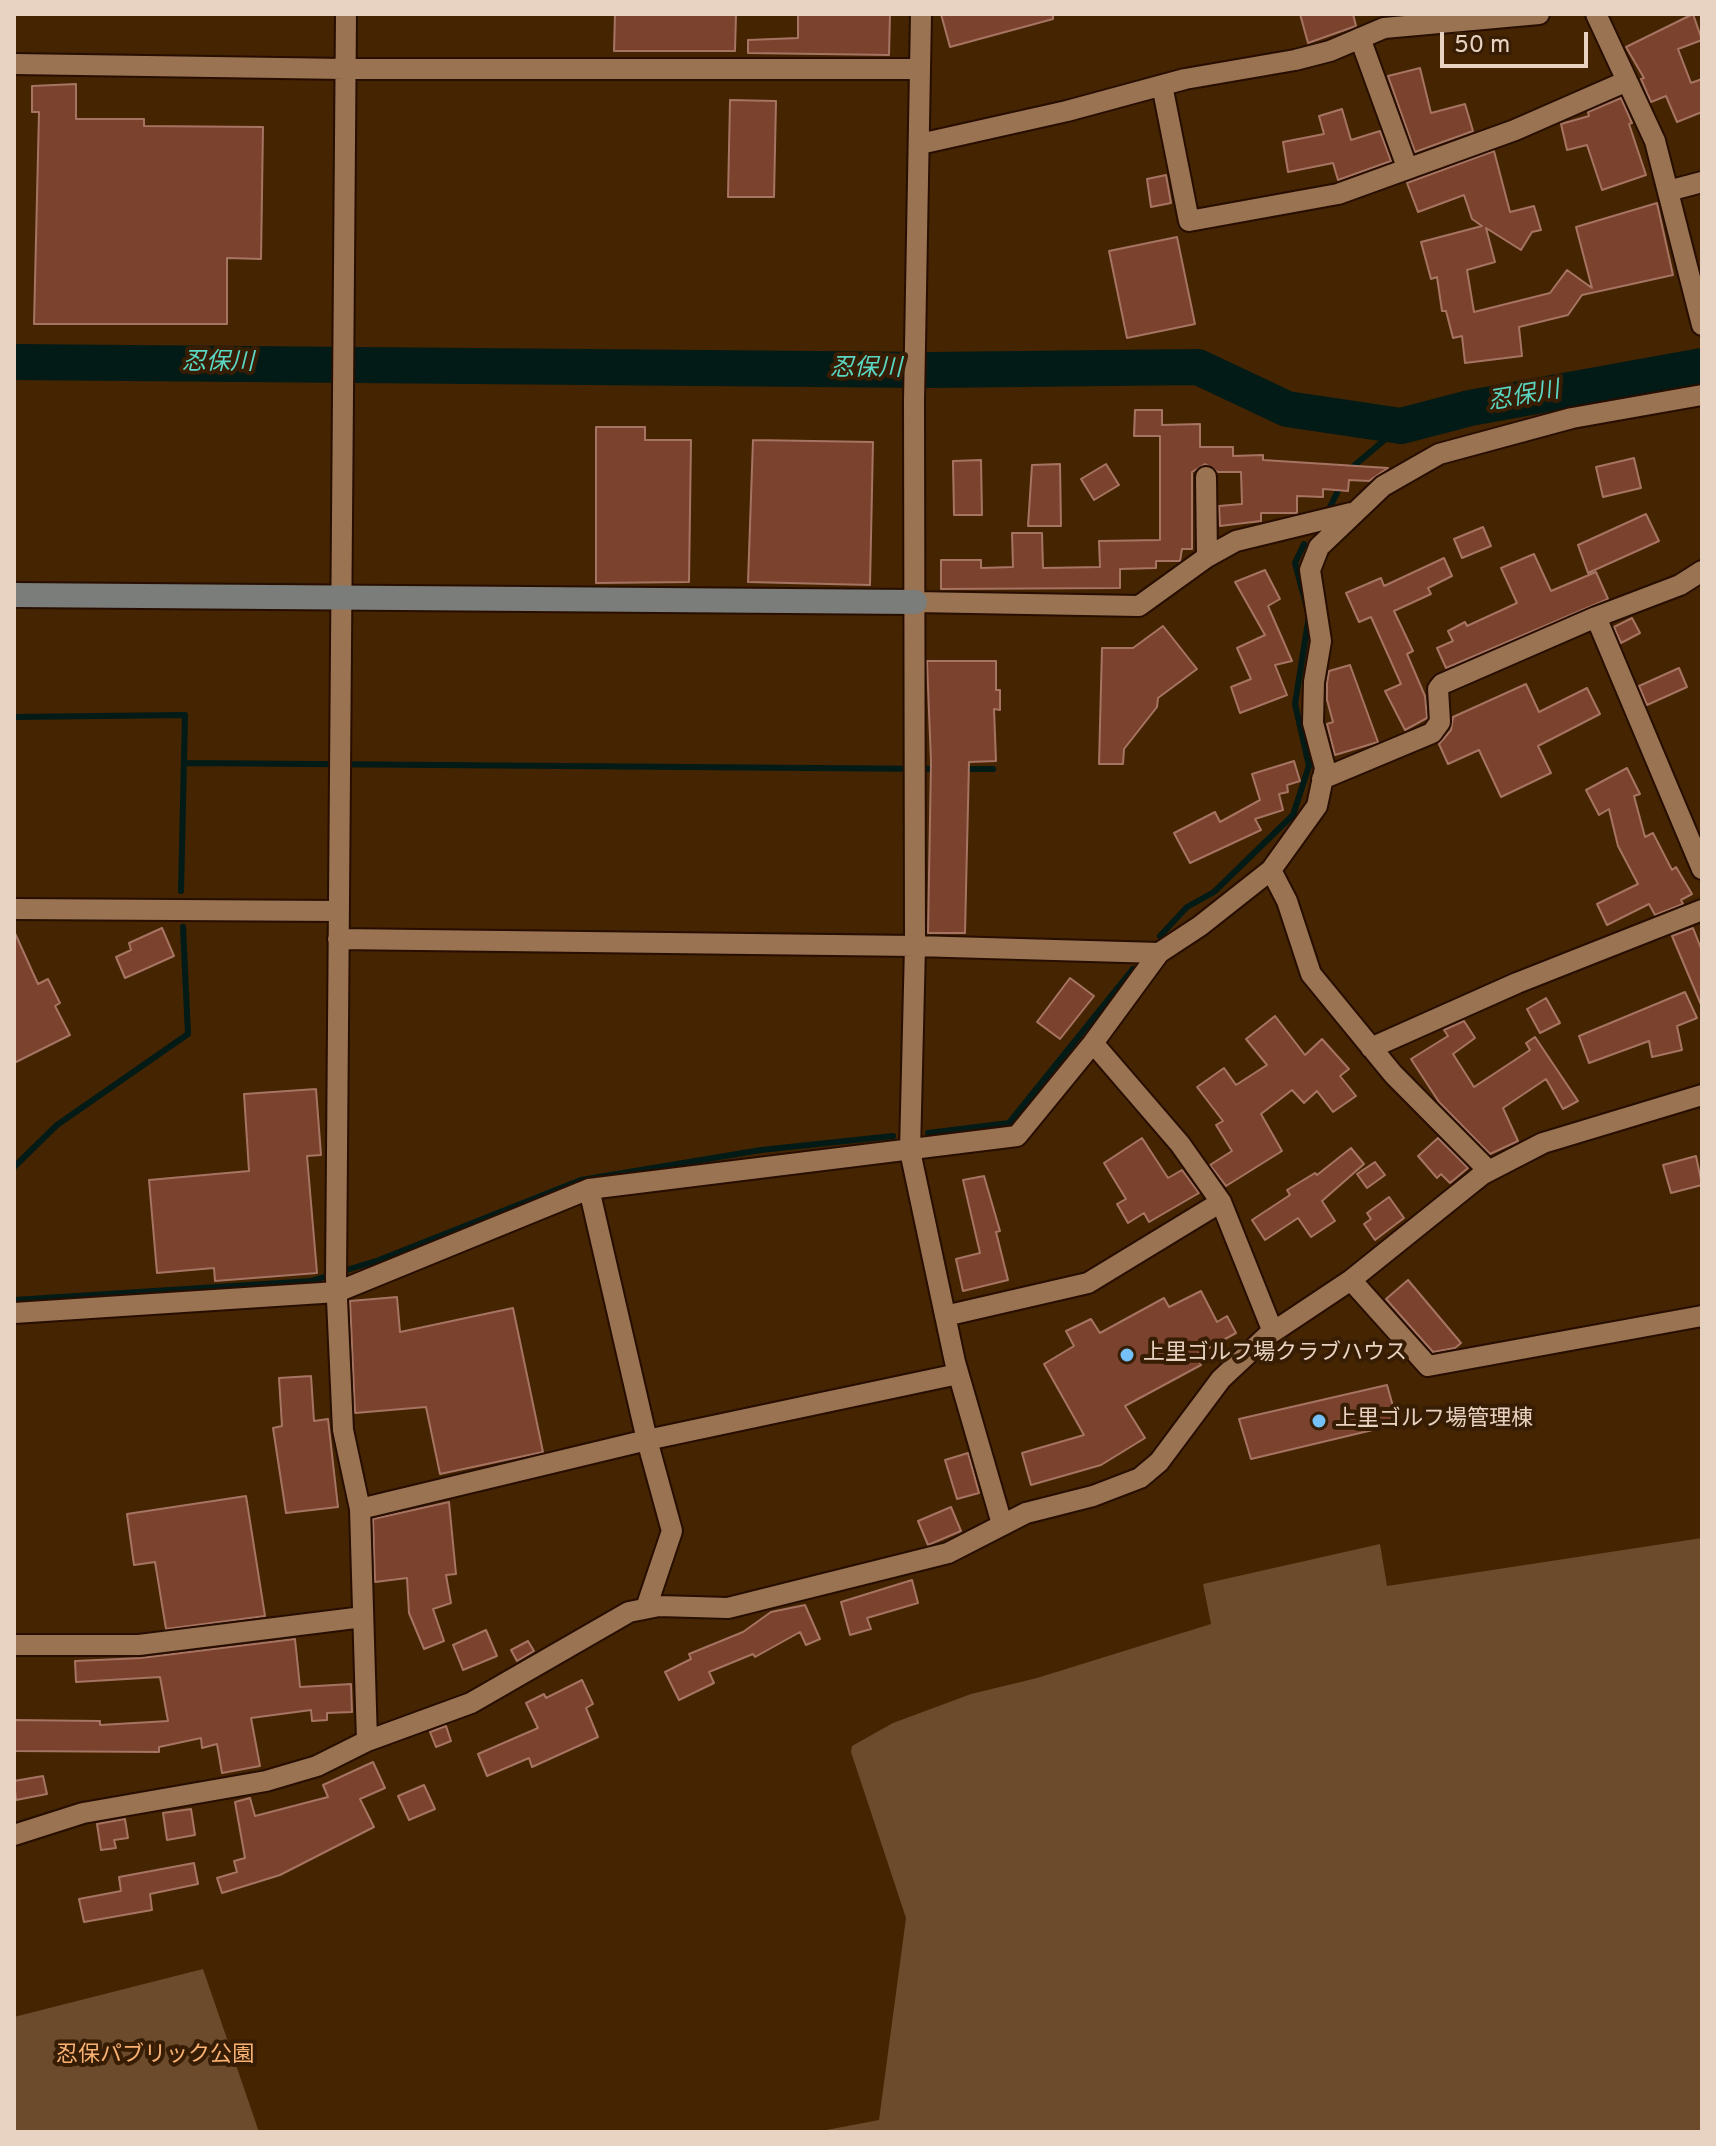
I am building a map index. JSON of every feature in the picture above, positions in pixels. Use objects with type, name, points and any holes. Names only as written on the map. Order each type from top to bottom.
[{"type":"street","points":[[346,14],[337,1292],[343,1430],[360,1509],[367,1741]]},
{"type":"street","points":[[921,14],[914,401],[915,946],[910,1151],[958,1374],[1002,1524]]},
{"type":"street","points":[[920,144],[1162,85],[1295,60],[1384,28],[1431,21],[1539,14]]},
{"type":"street","points":[[1596,14],[1655,141],[1702,325]]},
{"type":"street","points":[[1360,38],[1407,167]]},
{"type":"street","points":[[14,64],[345,69],[920,69]]},
{"type":"street","points":[[1162,85],[1189,221],[1338,194],[1515,130],[1627,81]]},
{"type":"street","points":[[1668,191],[1702,182]]},
{"type":"street","points":[[14,1313],[337,1292],[589,1189],[1017,1136],[1093,1043],[1159,953],[1200,926],[1271,870],[1317,806],[1325,768],[1313,723],[1314,682],[1321,641],[1310,570],[1319,547],[1351,513],[1383,486],[1439,454],[1572,418],[1702,395]]},
{"type":"street","points":[[1206,477],[1207,557]]},
{"type":"street","points":[[14,595],[1139,606],[1207,557],[1236,541],[1351,513]]},
{"type":"street","points":[[1322,779],[1432,733],[1440,722],[1438,689],[1442,684],[1596,617],[1680,585],[1702,571]]},
{"type":"street","points":[[1596,617],[1702,869]]},
{"type":"street","points":[[1271,870],[1287,901],[1311,974],[1371,1048],[1489,1171]]},
{"type":"street","points":[[14,909],[338,911]]},
{"type":"street","points":[[1371,1048],[1517,983],[1702,910]]},
{"type":"street","points":[[338,939],[915,946],[1159,953]]},
{"type":"street","points":[[1093,1043],[1180,1144],[1221,1202],[1273,1332]]},
{"type":"street","points":[[14,1835],[83,1813],[266,1781],[317,1766],[367,1741],[471,1703],[629,1612],[646,1608],[728,1608],[948,1553],[1002,1524],[1140,1478],[1159,1462],[1221,1379],[1273,1332],[1351,1280],[1489,1171],[1543,1143],[1702,1095]]},
{"type":"street","points":[[589,1189],[647,1440],[672,1531],[646,1608]]},
{"type":"street","points":[[945,1316],[1088,1283],[1221,1202]]},
{"type":"street","points":[[1351,1280],[1428,1366],[1702,1316]]},
{"type":"street","points":[[360,1509],[647,1440],[958,1374]]},
{"type":"street","points":[[14,1645],[139,1645],[363,1617]]},
{"type":"green space","points":[[1702,1538],[1702,2132],[816,2132],[879,2120],[906,1918],[851,1752],[852,1746],[893,1723],[971,1694],[1037,1678],[1211,1624],[1203,1584],[1380,1544],[1387,1586]]},
{"type":"green space","name":"忍保パブリック公園","points":[[203,1969],[259,2132],[14,2132],[14,2017]]},
{"type":"building","points":[[615,14],[736,14],[735,51],[614,51]]},
{"type":"building","points":[[798,14],[890,14],[889,55],[748,53],[748,40],[798,38]]},
{"type":"building","points":[[941,14],[1053,14],[1053,19],[950,47]]},
{"type":"building","points":[[1300,14],[1353,14],[1356,26],[1308,43]]},
{"type":"building","points":[[1693,14],[1702,40],[1678,49],[1691,83],[1702,79],[1702,112],[1677,122],[1666,96],[1651,102],[1641,79],[1644,78],[1626,47]]},
{"type":"building","points":[[1420,68],[1431,113],[1465,104],[1473,131],[1415,152],[1388,76]]},
{"type":"building","points":[[76,84],[76,119],[144,119],[144,126],[263,127],[261,259],[227,258],[227,324],[34,324],[39,112],[32,112],[32,86]]},
{"type":"building","points":[[1621,98],[1632,123],[1629,124],[1646,175],[1602,190],[1587,145],[1567,150],[1561,124],[1589,116],[1588,112]]},
{"type":"building","points":[[730,100],[776,101],[774,197],[728,197]]},
{"type":"building","points":[[1342,109],[1351,140],[1380,131],[1391,161],[1338,180],[1333,163],[1288,172],[1283,142],[1324,134],[1319,116]]},
{"type":"building","points":[[1494,151],[1510,212],[1534,206],[1541,230],[1532,232],[1521,250],[1486,228],[1495,262],[1467,270],[1474,312],[1550,293],[1567,270],[1592,288],[1576,227],[1657,203],[1673,275],[1582,295],[1568,315],[1519,327],[1522,356],[1465,363],[1462,336],[1453,338],[1446,311],[1442,311],[1437,277],[1431,279],[1421,242],[1482,226],[1472,219],[1464,195],[1418,212],[1407,183]]},
{"type":"building","points":[[1166,175],[1171,203],[1151,207],[1147,179]]},
{"type":"building","points":[[1177,237],[1195,324],[1127,338],[1109,251]]},
{"type":"building","points":[[1135,410],[1162,410],[1162,425],[1200,424],[1200,447],[1233,447],[1233,456],[1263,455],[1263,460],[1388,468],[1369,481],[1349,480],[1348,491],[1323,489],[1323,497],[1297,496],[1297,513],[1261,513],[1261,521],[1220,526],[1219,506],[1242,504],[1241,472],[1218,472],[1205,464],[1192,472],[1192,549],[1182,549],[1180,561],[1156,561],[1156,568],[1120,569],[1120,588],[941,589],[941,560],[981,560],[981,568],[1013,567],[1012,533],[1042,533],[1043,568],[1100,567],[1099,541],[1160,540],[1160,436],[1134,436]]},
{"type":"building","points":[[596,427],[645,427],[645,440],[691,440],[689,582],[596,583]]},
{"type":"building","points":[[753,440],[873,442],[870,585],[748,582]]},
{"type":"building","points":[[1634,458],[1641,488],[1603,497],[1596,467]]},
{"type":"building","points":[[981,460],[982,515],[954,515],[953,461]]},
{"type":"building","points":[[1060,464],[1061,526],[1028,526],[1032,465]]},
{"type":"building","points":[[1106,464],[1119,485],[1094,500],[1081,479]]},
{"type":"building","points":[[1646,514],[1659,541],[1588,573],[1578,545]]},
{"type":"building","points":[[1483,527],[1491,546],[1462,558],[1454,539]]},
{"type":"building","points":[[1534,554],[1551,591],[1596,572],[1608,599],[1446,668],[1437,648],[1453,641],[1448,631],[1465,622],[1467,626],[1517,603],[1501,568]]},
{"type":"building","points":[[1444,558],[1452,576],[1428,588],[1431,594],[1394,611],[1413,651],[1407,654],[1425,696],[1427,718],[1405,730],[1385,691],[1401,684],[1371,617],[1359,622],[1346,593],[1381,578],[1384,586]]},
{"type":"building","points":[[1265,570],[1280,599],[1268,606],[1292,661],[1275,665],[1287,695],[1240,713],[1231,687],[1251,679],[1237,648],[1265,635],[1235,582]]},
{"type":"building","points":[[1632,618],[1640,633],[1621,643],[1614,627]]},
{"type":"building","points":[[1163,626],[1197,669],[1158,698],[1157,707],[1124,749],[1123,764],[1099,764],[1102,648],[1133,648]]},
{"type":"building","points":[[927,661],[996,661],[1000,710],[994,709],[996,761],[969,762],[965,933],[928,933],[931,762]]},
{"type":"building","points":[[1350,665],[1378,742],[1335,755],[1327,724],[1333,722],[1327,700],[1329,671]]},
{"type":"building","points":[[1679,668],[1687,687],[1647,705],[1639,686]]},
{"type":"building","points":[[1526,684],[1539,712],[1587,688],[1600,714],[1538,746],[1551,773],[1501,797],[1479,750],[1448,764],[1439,744],[1451,730],[1453,717]]},
{"type":"building","points":[[1294,761],[1300,781],[1287,785],[1288,792],[1279,794],[1283,810],[1255,819],[1261,830],[1190,863],[1174,833],[1215,812],[1220,822],[1260,800],[1252,774]]},
{"type":"building","points":[[1627,768],[1640,794],[1634,796],[1645,837],[1653,833],[1672,870],[1676,867],[1692,894],[1681,900],[1683,904],[1655,915],[1649,904],[1607,925],[1597,904],[1638,884],[1618,846],[1609,809],[1599,815],[1586,790]]},
{"type":"building","points":[[162,928],[174,956],[125,978],[116,957],[131,950],[129,943]]},
{"type":"building","points":[[1693,928],[1702,951],[1702,1007],[1672,936]]},
{"type":"building","points":[[14,931],[38,984],[48,979],[60,1003],[55,1006],[70,1035],[14,1063]]},
{"type":"building","points":[[1070,978],[1094,996],[1060,1039],[1037,1022]]},
{"type":"building","points":[[1685,992],[1697,1018],[1677,1026],[1682,1050],[1652,1057],[1649,1041],[1589,1063],[1579,1036]]},
{"type":"building","points":[[1546,998],[1560,1023],[1540,1033],[1527,1009]]},
{"type":"building","points":[[1275,1016],[1305,1055],[1322,1039],[1349,1069],[1340,1076],[1356,1096],[1333,1112],[1317,1091],[1304,1103],[1292,1090],[1261,1114],[1282,1151],[1226,1186],[1210,1165],[1232,1151],[1216,1125],[1223,1121],[1197,1087],[1224,1068],[1236,1085],[1267,1065],[1246,1039]]},
{"type":"building","points":[[1464,1021],[1475,1038],[1453,1054],[1474,1087],[1530,1050],[1526,1043],[1535,1037],[1578,1101],[1563,1109],[1546,1079],[1503,1108],[1518,1141],[1490,1154],[1439,1102],[1411,1059],[1448,1036],[1444,1030]]},
{"type":"building","points":[[316,1089],[321,1155],[307,1156],[317,1273],[215,1281],[214,1268],[157,1273],[149,1180],[249,1171],[244,1094]]},
{"type":"building","points":[[1142,1138],[1168,1178],[1182,1170],[1199,1193],[1149,1222],[1144,1213],[1128,1223],[1117,1204],[1126,1199],[1104,1163]]},
{"type":"building","points":[[1438,1138],[1468,1168],[1450,1183],[1441,1174],[1437,1178],[1418,1156]]},
{"type":"building","points":[[1351,1148],[1364,1164],[1322,1201],[1335,1221],[1311,1237],[1298,1218],[1265,1240],[1252,1220],[1290,1195],[1287,1190],[1315,1173],[1317,1175]]},
{"type":"building","points":[[1696,1156],[1702,1185],[1671,1193],[1663,1165]]},
{"type":"building","points":[[1375,1162],[1385,1175],[1367,1188],[1357,1174]]},
{"type":"building","points":[[984,1176],[1000,1231],[996,1232],[1008,1280],[963,1291],[956,1259],[980,1253],[963,1180]]},
{"type":"building","points":[[1389,1197],[1404,1218],[1375,1240],[1364,1224],[1371,1219],[1367,1213]]},
{"type":"building","points":[[1408,1280],[1461,1343],[1455,1348],[1433,1352],[1386,1299]]},
{"type":"building","name":"上里ゴルフ場クラブハウス","points":[[1201,1291],[1217,1322],[1227,1316],[1236,1333],[1196,1355],[1201,1365],[1125,1406],[1145,1438],[1101,1465],[1031,1485],[1022,1453],[1084,1435],[1044,1364],[1074,1346],[1066,1331],[1091,1319],[1100,1333],[1164,1298],[1169,1307]]},
{"type":"building","points":[[397,1297],[400,1332],[513,1308],[543,1452],[440,1474],[426,1407],[355,1413],[350,1301]]},
{"type":"building","points":[[311,1376],[314,1421],[328,1419],[338,1507],[286,1513],[273,1428],[282,1426],[279,1378]]},
{"type":"building","name":"上里ゴルフ場管理棟","points":[[1387,1385],[1398,1424],[1251,1459],[1239,1419]]},
{"type":"building","points":[[968,1453],[979,1493],[957,1499],[945,1460]]},
{"type":"building","points":[[246,1496],[265,1616],[166,1629],[155,1562],[134,1565],[127,1514]]},
{"type":"building","points":[[449,1502],[456,1574],[446,1575],[451,1603],[433,1609],[444,1641],[424,1649],[409,1613],[407,1578],[375,1582],[373,1519]]},
{"type":"building","points":[[951,1507],[961,1531],[928,1545],[918,1521]]},
{"type":"building","points":[[912,1580],[918,1603],[867,1618],[871,1629],[850,1635],[841,1602]]},
{"type":"building","points":[[805,1605],[820,1639],[806,1645],[800,1632],[755,1657],[753,1654],[709,1672],[714,1683],[679,1700],[665,1672],[691,1659],[689,1654],[743,1632],[771,1612]]},
{"type":"building","points":[[486,1630],[497,1656],[463,1670],[453,1645]]},
{"type":"building","points":[[295,1639],[300,1687],[351,1684],[352,1712],[327,1713],[327,1720],[312,1721],[311,1710],[251,1718],[260,1766],[222,1773],[217,1744],[202,1748],[201,1738],[159,1747],[159,1752],[14,1751],[14,1720],[100,1721],[100,1725],[168,1721],[160,1677],[76,1682],[75,1661],[141,1658]]},
{"type":"building","points":[[528,1641],[534,1651],[517,1661],[511,1650]]},
{"type":"building","points":[[582,1680],[593,1704],[586,1708],[598,1737],[532,1767],[529,1758],[487,1776],[478,1754],[538,1728],[526,1703],[544,1694],[546,1698]]},
{"type":"building","points":[[446,1726],[451,1741],[436,1747],[430,1732]]},
{"type":"building","points":[[373,1762],[385,1788],[360,1799],[374,1827],[280,1875],[222,1893],[217,1878],[237,1872],[234,1861],[245,1858],[235,1802],[250,1798],[255,1816],[328,1797],[323,1785]]},
{"type":"building","points":[[43,1776],[47,1794],[16,1800],[14,1781]]},
{"type":"building","points":[[424,1785],[435,1809],[409,1820],[398,1796]]},
{"type":"building","points":[[191,1809],[195,1835],[167,1840],[163,1813]]},
{"type":"building","points":[[125,1819],[128,1838],[114,1840],[116,1848],[101,1850],[97,1824]]},
{"type":"building","points":[[194,1863],[198,1884],[150,1894],[152,1910],[84,1922],[79,1899],[121,1891],[119,1877]]},
{"type":"waterway","name":"忍保川","points":[[14,362],[931,370],[1198,367],[1287,409],[1401,426],[1470,408],[1702,366]]},
{"type":"waterway","points":[[1349,470],[1401,426]]},
{"type":"waterway","points":[[1327,513],[1342,483]]},
{"type":"waterway","points":[[1160,936],[1187,907],[1214,892],[1293,815],[1309,766],[1295,704],[1309,616],[1295,563],[1304,544]]},
{"type":"waterway","points":[[14,717],[185,715],[181,891]]},
{"type":"waterway","points":[[185,763],[938,769]]},
{"type":"waterway","points":[[961,769],[993,769]]},
{"type":"waterway","points":[[14,1167],[57,1125],[188,1034],[183,927]]},
{"type":"waterway","points":[[928,1133],[1009,1123],[1133,969]]},
{"type":"waterway","points":[[14,1300],[311,1281],[379,1260],[581,1180],[761,1150],[893,1136]]},
{"type":"place","name":"上里ゴルフ場クラブハウス","points":[[1127,1355]]},
{"type":"place","name":"上里ゴルフ場管理棟","points":[[1319,1421]]}]
